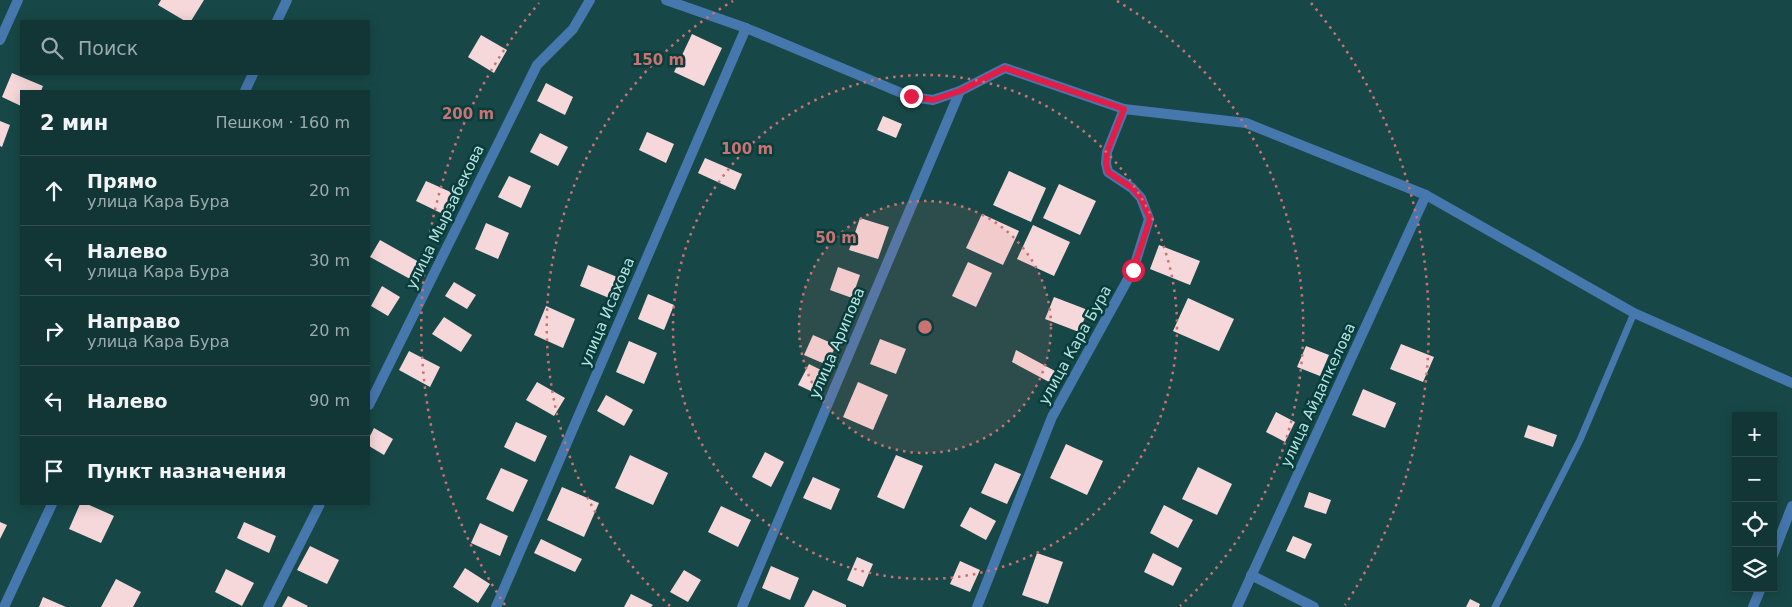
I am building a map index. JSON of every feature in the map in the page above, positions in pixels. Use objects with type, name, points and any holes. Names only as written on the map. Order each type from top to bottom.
[{"type":"street","points":[[0,40],[18,0]]},
{"type":"street","points":[[277,20],[287,0]]},
{"type":"street","name":"улица Мырзабекова","points":[[370,403],[537,65],[573,29],[590,0]]},
{"type":"street","points":[[666,0],[746,28],[911,96],[933,100],[960,91],[1005,68],[1124,109],[1246,123],[1426,195],[1634,313],[1792,383]]},
{"type":"street","name":"улица Исахова","points":[[496,607],[746,28]]},
{"type":"street","points":[[245,90],[253,75]]},
{"type":"street","name":"улица Арипова","points":[[742,607],[960,91]]},
{"type":"street","name":"улица Кара Бура","points":[[976,607],[1052,417],[1133,270],[1150,219],[1141,198],[1132,188],[1108,172],[1106,163],[1107,152],[1124,109]]},
{"type":"street","name":"улица Айдапкелова","points":[[1236,607],[1426,195]]},
{"type":"street","points":[[4,607],[52,505]]},
{"type":"street","points":[[268,607],[319,505]]},
{"type":"street","points":[[1776,547],[1792,506]]},
{"type":"street","points":[[1251,575],[1314,607]]},
{"type":"street","points":[[1754,607],[1760,592]]},
{"type":"lane","points":[[1495,607],[1580,440],[1634,313]]},
{"type":"building","points":[[161,0],[204,0],[192,20],[183,20],[158,5]]},
{"type":"building","points":[[692,34],[722,48],[704,86],[674,72]]},
{"type":"building","points":[[481,35],[507,50],[494,73],[468,57]]},
{"type":"building","points":[[12,73],[43,86],[41,90],[20,90],[20,106],[2,97]]},
{"type":"building","points":[[546,83],[573,97],[565,115],[537,101]]},
{"type":"building","points":[[883,116],[902,124],[896,138],[877,130]]},
{"type":"building","points":[[0,121],[10,125],[2,147],[0,146]]},
{"type":"building","points":[[647,132],[674,144],[666,163],[639,150]]},
{"type":"building","points":[[540,133],[568,147],[558,166],[530,152]]},
{"type":"building","points":[[705,158],[742,174],[735,190],[698,173]]},
{"type":"building","points":[[1009,171],[1046,188],[1031,222],[993,205]]},
{"type":"building","points":[[509,176],[531,186],[521,208],[498,197]]},
{"type":"building","points":[[426,181],[455,194],[445,215],[416,201]]},
{"type":"building","points":[[1059,184],[1096,201],[1080,235],[1043,218]]},
{"type":"building","points":[[982,214],[1019,231],[1003,265],[966,248]]},
{"type":"building","points":[[860,218],[889,227],[878,259],[849,250]]},
{"type":"building","points":[[486,223],[509,233],[498,259],[475,249]]},
{"type":"building","points":[[1033,225],[1070,242],[1054,276],[1017,259]]},
{"type":"building","points":[[380,240],[419,262],[410,279],[370,257]]},
{"type":"building","points":[[1159,245],[1200,261],[1190,285],[1150,269]]},
{"type":"building","points":[[968,262],[992,273],[976,307],[952,296]]},
{"type":"building","points":[[588,265],[622,279],[614,300],[580,286]]},
{"type":"building","points":[[838,267],[860,275],[852,298],[830,290]]},
{"type":"building","points":[[454,282],[476,295],[467,309],[445,296]]},
{"type":"building","points":[[382,286],[400,297],[388,316],[371,306]]},
{"type":"building","points":[[648,294],[674,305],[664,330],[638,319]]},
{"type":"building","points":[[1054,297],[1088,310],[1079,332],[1045,319]]},
{"type":"building","points":[[1188,298],[1234,319],[1219,351],[1173,331]]},
{"type":"building","points":[[546,306],[575,319],[563,348],[534,335]]},
{"type":"building","points":[[444,317],[472,335],[461,352],[432,334]]},
{"type":"building","points":[[813,335],[836,345],[827,365],[804,355]]},
{"type":"building","points":[[880,339],[906,349],[896,374],[870,364]]},
{"type":"building","points":[[629,341],[657,353],[644,384],[616,372]]},
{"type":"building","points":[[1401,344],[1434,357],[1423,382],[1390,369]]},
{"type":"building","points":[[1306,346],[1329,355],[1320,376],[1297,367]]},
{"type":"building","points":[[1016,350],[1055,371],[1051,383],[1012,362]]},
{"type":"building","points":[[409,351],[440,367],[430,387],[399,370]]},
{"type":"building","points":[[809,364],[825,372],[815,393],[798,385]]},
{"type":"building","points":[[537,382],[565,398],[554,416],[526,400]]},
{"type":"building","points":[[858,382],[888,395],[873,430],[843,417]]},
{"type":"building","points":[[1363,389],[1396,403],[1385,428],[1352,415]]},
{"type":"building","points":[[606,395],[633,410],[624,426],[597,411]]},
{"type":"building","points":[[1276,412],[1295,422],[1285,442],[1266,432]]},
{"type":"building","points":[[516,422],[547,436],[535,462],[504,447]]},
{"type":"building","points":[[1528,425],[1557,435],[1553,447],[1524,437]]},
{"type":"building","points":[[374,428],[393,439],[384,455],[370,447],[370,436]]},
{"type":"building","points":[[1066,444],[1103,461],[1087,495],[1050,478]]},
{"type":"building","points":[[765,452],[784,462],[771,487],[752,477]]},
{"type":"building","points":[[630,455],[668,473],[653,505],[615,488]]},
{"type":"building","points":[[896,455],[923,466],[904,509],[877,497]]},
{"type":"building","points":[[995,463],[1021,474],[1007,504],[981,493]]},
{"type":"building","points":[[1198,467],[1232,484],[1217,515],[1182,499]]},
{"type":"building","points":[[501,468],[528,480],[513,512],[486,499]]},
{"type":"building","points":[[813,477],[840,489],[831,510],[803,498]]},
{"type":"building","points":[[562,487],[599,503],[584,537],[547,520]]},
{"type":"building","points":[[1309,492],[1331,500],[1326,514],[1304,507]]},
{"type":"building","points":[[80,505],[89,505],[114,516],[101,543],[69,529]]},
{"type":"building","points":[[1164,505],[1193,520],[1178,548],[1150,533]]},
{"type":"building","points":[[721,506],[751,520],[738,547],[708,532]]},
{"type":"building","points":[[970,507],[996,521],[986,540],[960,526]]},
{"type":"building","points":[[0,522],[7,525],[0,539]]},
{"type":"building","points":[[244,522],[276,536],[269,553],[237,538]]},
{"type":"building","points":[[480,523],[508,536],[500,556],[471,543]]},
{"type":"building","points":[[1293,536],[1312,544],[1305,559],[1286,551]]},
{"type":"building","points":[[541,539],[582,559],[575,572],[534,553]]},
{"type":"building","points":[[310,546],[339,560],[327,584],[297,570]]},
{"type":"building","points":[[1037,553],[1063,562],[1048,604],[1022,595]]},
{"type":"building","points":[[1153,553],[1182,568],[1173,586],[1144,572]]},
{"type":"building","points":[[857,557],[873,564],[863,587],[847,580]]},
{"type":"building","points":[[960,561],[980,570],[970,592],[950,584]]},
{"type":"building","points":[[771,566],[799,578],[790,600],[762,588]]},
{"type":"building","points":[[465,568],[490,584],[478,603],[453,587]]},
{"type":"building","points":[[226,569],[254,583],[242,606],[215,592]]},
{"type":"building","points":[[684,570],[701,580],[688,602],[670,592]]},
{"type":"building","points":[[116,579],[141,592],[133,607],[101,607]]},
{"type":"building","points":[[813,590],[846,605],[846,607],[804,607]]},
{"type":"building","points":[[631,594],[653,605],[651,607],[624,607]]},
{"type":"building","points":[[288,596],[308,606],[282,607]]},
{"type":"building","points":[[43,597],[66,607],[39,607]]},
{"type":"building","points":[[1470,599],[1480,604],[1479,607],[1466,607]]},
{"type":"route","points":[[911,96],[933,100],[960,91],[1005,68],[1124,109],[1107,152],[1106,163],[1108,172],[1132,188],[1141,198],[1150,219],[1133,270]]}]
